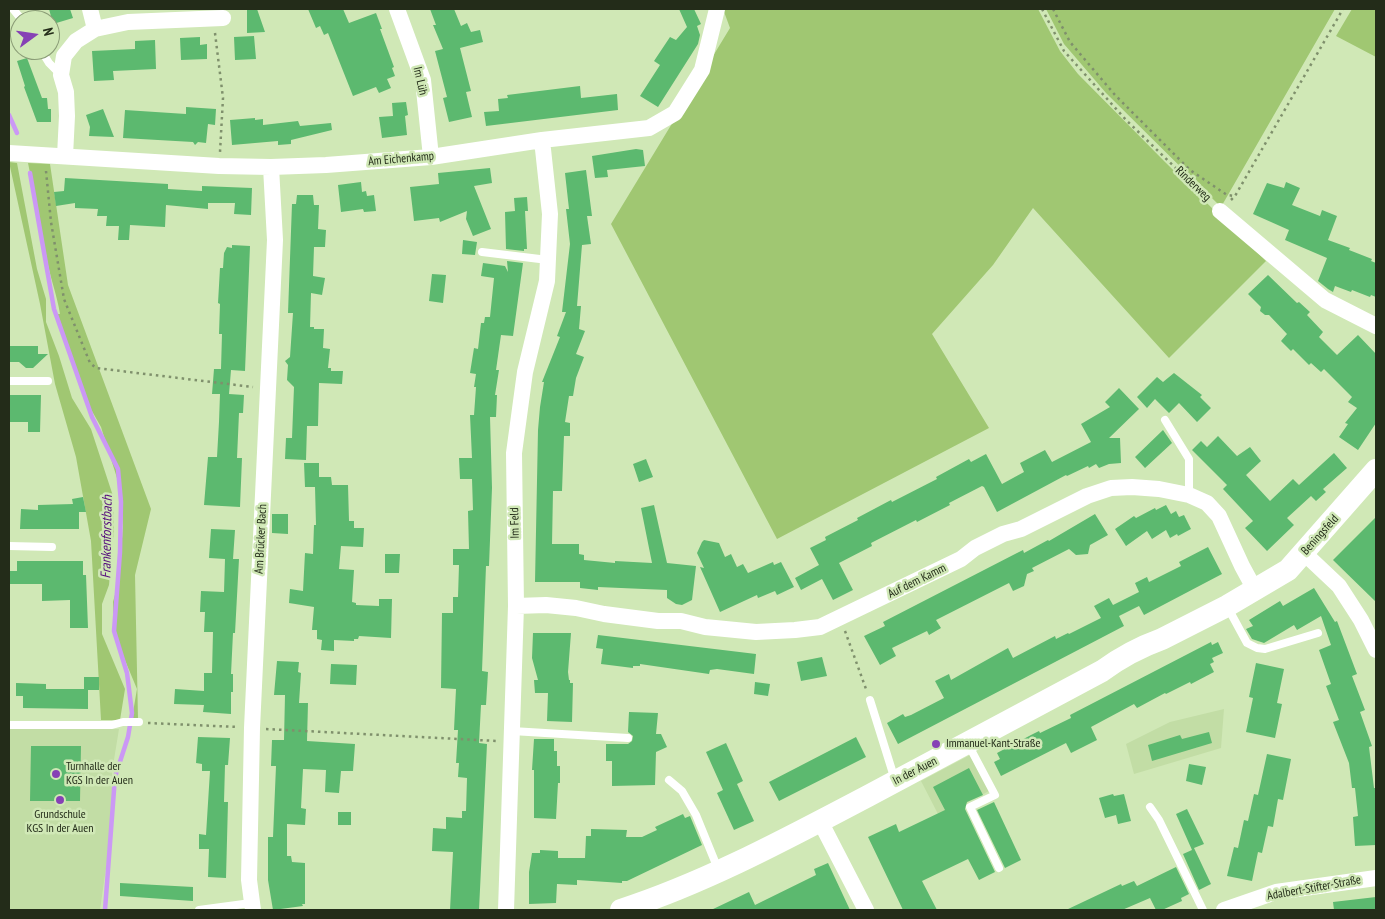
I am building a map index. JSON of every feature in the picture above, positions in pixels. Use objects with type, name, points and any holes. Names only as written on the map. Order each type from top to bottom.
[{"type":"street","points":[[90,9],[96,29]]},
{"type":"street","name":"Im Lüh","points":[[397,9],[423,80],[430,156]]},
{"type":"street","name":"Am Eichenkamp","points":[[9,153],[219,166],[326,166],[430,156],[542,140],[649,128],[675,113],[702,70],[717,9]]},
{"type":"street","points":[[65,156],[66,92],[61,75],[64,56],[76,41],[96,29],[128,22],[208,16]]},
{"type":"street","name":"Im Feld","points":[[506,910],[516,606],[514,453],[525,372],[547,281],[550,214],[542,140]]},
{"type":"street","name":"Am Brücker Bach","points":[[252,907],[249,880],[252,728],[275,240],[271,167]]},
{"type":"street","name":"Rinderweg","points":[[1220,210],[1325,300],[1376,326]]},
{"type":"street","name":"Beningsfeld","points":[[1255,590],[1288,570],[1376,470]]},
{"type":"street","name":"Auf dem Kamm","points":[[516,606],[546,605],[576,608],[604,614],[658,621],[682,621],[756,632],[820,627],[961,559],[976,548],[1003,534],[1021,529],[1087,496],[1111,488],[1132,487],[1159,489],[1189,495],[1207,504],[1219,516],[1255,590]]},
{"type":"street","points":[[1304,553],[1338,586],[1362,620],[1376,650]]},
{"type":"street","name":"In der Auen","points":[[621,910],[644,906],[820,821],[968,744],[1102,671],[1117,660],[1162,639],[1255,590]]},
{"type":"street","points":[[820,821],[866,910]]},
{"type":"street","name":"Adalbert-Stifter-Straße","points":[[1224,910],[1276,892],[1376,878]]},
{"type":"lane","points":[[47,60],[61,75]]},
{"type":"lane","points":[[482,252],[548,260]]},
{"type":"lane","points":[[9,381],[48,381]]},
{"type":"lane","points":[[1165,420],[1189,459],[1189,495]]},
{"type":"lane","points":[[9,546],[52,547]]},
{"type":"lane","points":[[1227,606],[1247,643],[1257,648],[1265,649],[1318,633]]},
{"type":"lane","points":[[870,700],[895,781]]},
{"type":"lane","points":[[9,726],[112,725],[123,722],[139,722]]},
{"type":"lane","points":[[512,737],[628,738]]},
{"type":"lane","points":[[968,744],[995,794],[970,807],[999,868]]},
{"type":"lane","points":[[669,780],[682,791],[696,815],[719,871]]},
{"type":"lane","points":[[1150,807],[1159,820],[1203,910]]},
{"type":"lane","points":[[199,910],[252,907]]},
{"type":"path","name":"Rinderweg","points":[[1042,9],[1064,51],[1127,121],[1220,210]]},
{"type":"path","points":[[1053,9],[1070,42],[1115,95],[1190,170],[1227,195],[1235,196]]},
{"type":"path","points":[[1220,210],[1235,196],[1343,9]]},
{"type":"path","points":[[208,16],[223,98],[219,166]]},
{"type":"path","points":[[44,155],[51,222],[64,299],[90,363],[96,368],[268,389]]},
{"type":"path","points":[[838,619],[845,632],[870,700]]},
{"type":"path","points":[[139,722],[512,737]]},
{"type":"shaded area","points":[[723,9],[1038,9],[1060,51],[1078,74],[1266,261],[1169,358],[1033,208],[993,265],[932,334],[989,428],[777,539],[611,224],[730,28]]},
{"type":"shaded area","points":[[1046,9],[1335,9],[1221,207],[1106,93],[1064,44]]},
{"type":"shaded area","points":[[1352,9],[1376,9],[1376,57],[1336,36]]},
{"type":"shaded area","points":[[9,162],[17,163],[37,269],[46,299],[46,322],[72,398],[91,429],[113,496],[114,529],[109,585],[102,604],[102,634],[125,689],[120,720],[101,720],[91,541],[76,457],[55,384],[40,304]]},
{"type":"shaded area","points":[[28,163],[50,164],[68,285],[151,509],[135,575],[138,719],[132,718],[137,689],[114,634],[113,602],[118,584],[123,527],[122,494],[101,427],[84,397],[72,356],[55,314],[60,314],[46,254],[44,254],[41,228]]},
{"type":"shaded area","points":[[1224,709],[1221,748],[1134,774],[1126,744],[1170,722]]},
{"type":"shaded area","name":"Grundschule KGS In der Auen","points":[[9,729],[119,729],[112,772],[112,826],[100,910],[9,910]]},
{"type":"shaded area","points":[[970,755],[989,791],[946,814],[938,814],[921,781]]},
{"type":"building","points":[[70,9],[73,18],[60,22],[60,10],[49,10]]},
{"type":"building","points":[[247,9],[257,9],[265,32],[247,33]]},
{"type":"building","points":[[308,9],[343,9],[349,23],[376,13],[394,67],[392,68],[395,76],[387,79],[391,88],[379,93],[376,87],[353,96],[328,33],[324,35],[320,26],[316,28]]},
{"type":"building","points":[[430,9],[454,9],[461,26],[467,23],[471,32],[480,30],[483,42],[460,48],[471,91],[466,92],[472,117],[449,122],[443,98],[447,97],[435,51],[443,49],[433,25],[436,25]]},
{"type":"building","points":[[679,9],[694,9],[701,24],[697,26],[700,35],[698,44],[658,107],[640,96],[660,65],[654,61],[670,37],[676,40],[687,27]]},
{"type":"building","points":[[254,36],[256,59],[235,60],[234,37]]},
{"type":"building","points":[[200,37],[200,45],[207,44],[207,59],[181,60],[180,38]]},
{"type":"building","points":[[155,40],[156,69],[113,71],[114,80],[94,81],[92,51],[135,49],[135,41]]},
{"type":"building","points":[[28,60],[42,98],[47,98],[48,109],[51,109],[51,122],[37,122],[17,61]]},
{"type":"building","points":[[580,86],[581,98],[617,94],[618,110],[486,126],[484,112],[499,111],[498,99],[508,98],[507,95]]},
{"type":"building","points":[[406,102],[408,115],[405,116],[407,135],[382,138],[379,117],[393,116],[392,103]]},
{"type":"building","points":[[186,107],[216,109],[215,125],[208,124],[206,143],[198,142],[195,145],[193,142],[123,138],[125,110],[186,114]]},
{"type":"building","points":[[103,109],[114,137],[89,136],[90,127],[86,115]]},
{"type":"building","points":[[255,118],[255,120],[263,119],[263,125],[298,121],[300,126],[331,123],[332,130],[291,140],[291,144],[278,145],[278,141],[232,145],[230,120]]},
{"type":"building","points":[[636,149],[643,150],[645,166],[607,170],[608,177],[595,178],[592,156]]},
{"type":"building","points":[[490,168],[492,183],[474,186],[491,229],[473,236],[466,219],[467,211],[440,222],[439,218],[414,221],[410,187],[439,184],[438,173]]},
{"type":"building","points":[[586,170],[592,216],[587,216],[591,244],[582,245],[577,306],[581,306],[579,329],[585,331],[576,354],[584,357],[576,378],[573,396],[569,396],[565,422],[570,423],[570,436],[564,436],[562,491],[553,491],[552,544],[579,544],[579,554],[584,555],[584,560],[615,563],[615,561],[652,563],[641,508],[654,505],[667,563],[696,566],[692,600],[682,605],[676,604],[667,598],[667,590],[598,587],[598,590],[580,588],[580,582],[535,582],[538,430],[544,382],[542,382],[560,337],[557,336],[566,312],[562,312],[570,244],[566,209],[569,209],[565,173]]},
{"type":"building","points":[[65,178],[168,184],[168,189],[202,191],[202,186],[252,188],[251,215],[234,214],[235,203],[208,203],[208,209],[166,205],[165,227],[130,225],[129,240],[118,240],[119,226],[106,226],[107,216],[97,216],[98,209],[75,208],[75,203],[56,206],[54,192],[64,191]]},
{"type":"building","points":[[361,182],[362,192],[366,191],[367,196],[374,195],[376,211],[364,212],[363,209],[341,212],[338,185]]},
{"type":"building","points":[[1286,182],[1300,188],[1292,205],[1320,216],[1322,210],[1337,216],[1328,240],[1350,248],[1349,250],[1372,259],[1371,261],[1376,263],[1376,297],[1371,295],[1370,297],[1352,290],[1351,292],[1335,286],[1333,292],[1328,289],[1318,281],[1327,258],[1285,240],[1289,230],[1253,214],[1267,183],[1284,188]]},
{"type":"building","points":[[297,195],[313,195],[314,205],[319,205],[318,229],[326,230],[325,247],[314,247],[313,276],[325,278],[322,295],[311,293],[310,327],[324,329],[323,348],[330,349],[328,368],[331,368],[331,371],[343,371],[342,384],[319,383],[318,426],[307,426],[306,460],[285,459],[286,438],[292,438],[294,387],[287,380],[288,365],[285,361],[290,357],[293,313],[288,313],[292,204],[296,204]]},
{"type":"building","points":[[527,197],[528,211],[525,211],[527,249],[524,249],[524,251],[506,249],[505,212],[515,211],[514,198]]},
{"type":"building","points":[[463,240],[477,242],[475,255],[462,254]]},
{"type":"building","points":[[232,245],[250,246],[245,371],[231,370],[229,394],[244,395],[243,413],[239,413],[237,458],[242,458],[240,507],[204,505],[208,457],[217,457],[220,394],[212,394],[214,369],[221,369],[222,334],[219,334],[220,304],[218,303],[220,268],[223,268],[224,253],[227,247],[232,248]]},
{"type":"building","points":[[507,261],[523,263],[513,336],[501,335],[496,370],[499,370],[495,395],[497,395],[496,417],[490,417],[492,488],[489,566],[486,566],[482,671],[488,672],[486,705],[481,705],[479,743],[487,744],[479,910],[450,910],[453,852],[432,851],[433,828],[446,829],[446,817],[462,818],[462,811],[466,811],[467,778],[458,777],[459,763],[456,763],[458,730],[454,730],[456,689],[441,688],[442,613],[453,613],[453,597],[458,597],[459,565],[453,565],[453,549],[469,549],[468,511],[473,510],[472,479],[460,479],[459,458],[472,458],[470,415],[474,415],[476,374],[470,373],[474,348],[478,349],[481,323],[484,323],[485,317],[490,317],[494,278],[481,276],[483,263],[505,266],[508,272]]},
{"type":"building","points":[[432,274],[446,275],[443,303],[429,301]]},
{"type":"building","points":[[1268,275],[1297,303],[1299,302],[1310,312],[1307,315],[1323,332],[1319,337],[1337,355],[1358,335],[1376,354],[1376,423],[1358,450],[1339,437],[1348,424],[1345,423],[1357,408],[1348,402],[1352,397],[1324,369],[1321,372],[1311,363],[1309,365],[1293,349],[1291,351],[1281,341],[1287,334],[1269,315],[1265,315],[1260,311],[1261,307],[1248,294]]},
{"type":"building","points":[[9,346],[38,346],[38,354],[48,354],[33,368],[26,368],[19,362],[9,362]]},
{"type":"building","points":[[1174,373],[1202,395],[1200,397],[1211,408],[1197,422],[1179,403],[1169,413],[1155,399],[1147,408],[1137,397],[1157,377],[1163,382]]},
{"type":"building","points":[[1119,388],[1139,409],[1109,438],[1120,438],[1121,463],[1109,464],[1099,468],[1096,464],[1089,468],[1088,466],[1066,475],[997,512],[982,486],[917,522],[916,520],[871,543],[872,546],[839,563],[853,590],[833,600],[822,579],[801,590],[795,578],[819,565],[810,548],[826,540],[825,537],[891,500],[892,502],[937,479],[936,477],[969,459],[971,462],[986,454],[1002,484],[1024,472],[1020,463],[1045,450],[1052,462],[1091,442],[1081,424],[1110,407],[1105,402]]},
{"type":"building","points":[[9,395],[41,395],[40,432],[28,432],[28,422],[9,422]]},
{"type":"building","points":[[1163,430],[1172,443],[1145,468],[1135,457]]},
{"type":"building","points":[[1218,436],[1237,456],[1250,447],[1261,461],[1246,475],[1270,501],[1293,479],[1299,485],[1334,453],[1347,468],[1323,489],[1326,492],[1316,501],[1311,496],[1287,518],[1294,525],[1267,551],[1245,528],[1253,521],[1223,489],[1227,485],[1192,450],[1201,441],[1207,447]]},
{"type":"building","points":[[646,459],[653,477],[639,482],[633,464]]},
{"type":"building","points":[[304,463],[319,463],[319,477],[331,477],[332,485],[348,485],[349,521],[354,521],[354,528],[364,528],[363,547],[341,546],[339,569],[354,570],[352,602],[356,603],[356,605],[379,606],[379,599],[392,599],[391,638],[359,636],[354,641],[334,640],[334,651],[321,650],[322,640],[317,639],[317,630],[312,630],[314,607],[289,603],[290,589],[303,591],[305,553],[313,554],[314,525],[316,525],[315,487],[305,487]]},
{"type":"building","points":[[83,497],[86,512],[79,512],[79,529],[20,529],[21,509],[38,510],[38,505],[73,504],[72,499]]},
{"type":"building","points":[[1166,505],[1171,514],[1176,511],[1179,517],[1184,515],[1191,529],[1170,538],[1166,530],[1152,539],[1147,531],[1126,546],[1115,529],[1134,516],[1136,518],[1155,508],[1156,510]]},
{"type":"building","points":[[272,514],[288,514],[288,534],[272,533]]},
{"type":"building","points":[[1095,514],[1108,535],[1090,545],[1088,554],[1076,555],[1069,549],[1032,568],[1034,571],[1027,574],[1024,586],[1013,591],[1009,583],[936,620],[941,628],[929,635],[927,631],[892,648],[896,656],[880,665],[864,636],[885,626],[883,622],[1023,550],[1024,553],[1049,541]]},
{"type":"building","points":[[1376,517],[1376,602],[1333,560]]},
{"type":"building","points":[[211,529],[235,530],[233,559],[239,559],[235,633],[233,633],[231,714],[203,712],[204,705],[174,704],[175,689],[204,691],[204,673],[212,673],[213,632],[204,632],[205,612],[200,612],[201,591],[224,592],[225,559],[209,558]]},
{"type":"building","points":[[704,540],[719,543],[725,557],[731,554],[737,567],[743,564],[748,573],[773,562],[774,565],[781,562],[794,587],[777,595],[775,591],[758,598],[757,595],[720,612],[700,567],[704,568],[697,553]]},
{"type":"building","points":[[1208,547],[1222,574],[1144,615],[1139,606],[1119,616],[1124,626],[898,744],[887,723],[903,714],[905,717],[911,715],[944,698],[935,681],[949,674],[951,680],[1008,648],[1013,658],[1055,636],[1056,639],[1069,634],[1101,618],[1094,606],[1109,598],[1113,605],[1139,592],[1135,583],[1147,577],[1149,582],[1181,566],[1179,562]]},
{"type":"building","points":[[385,554],[400,554],[399,573],[385,573]]},
{"type":"building","points":[[17,561],[83,561],[83,575],[86,575],[88,628],[70,628],[70,600],[42,601],[42,584],[9,584],[9,571],[17,571]]},
{"type":"building","points":[[1314,588],[1335,622],[1337,621],[1357,674],[1352,676],[1365,710],[1360,712],[1372,746],[1369,747],[1374,788],[1376,788],[1376,845],[1355,846],[1353,817],[1358,816],[1355,788],[1352,788],[1349,763],[1333,722],[1339,720],[1326,686],[1331,684],[1319,650],[1331,645],[1321,616],[1297,630],[1294,625],[1264,643],[1252,639],[1246,629],[1253,626],[1249,620],[1280,601],[1283,606]]},
{"type":"building","points":[[533,633],[571,633],[568,672],[570,683],[573,683],[572,722],[547,721],[548,693],[535,693],[534,680],[538,680],[532,658]]},
{"type":"building","points":[[598,635],[756,654],[754,674],[717,669],[710,670],[709,674],[640,664],[640,666],[633,666],[633,668],[601,664],[603,649],[596,648]]},
{"type":"building","points":[[1211,642],[1212,645],[1218,642],[1223,653],[1212,658],[1214,662],[1210,664],[1214,672],[1191,684],[1190,682],[1165,693],[1137,708],[1134,704],[1091,727],[1097,740],[1071,753],[1066,743],[1001,776],[994,762],[1000,759],[997,753],[1039,731],[1040,733],[1071,718],[1070,715]]},
{"type":"building","points":[[822,657],[827,676],[801,681],[797,662]]},
{"type":"building","points":[[277,661],[299,662],[298,672],[301,673],[299,703],[308,703],[307,741],[355,744],[353,771],[341,771],[339,793],[325,792],[326,770],[303,769],[301,808],[306,809],[305,825],[287,824],[287,856],[291,856],[292,862],[305,863],[305,904],[302,904],[303,906],[273,910],[268,880],[268,837],[273,837],[276,766],[271,766],[272,740],[284,740],[285,695],[274,695]]},
{"type":"building","points":[[1256,663],[1284,669],[1277,703],[1282,704],[1275,738],[1246,732],[1253,698],[1249,697]]},
{"type":"building","points":[[331,664],[357,665],[356,685],[330,684]]},
{"type":"building","points":[[84,677],[99,677],[99,690],[88,690],[88,709],[23,708],[23,696],[16,696],[16,683],[46,684],[46,689],[84,689]]},
{"type":"building","points":[[755,682],[770,684],[768,696],[754,694]]},
{"type":"building","points":[[629,712],[658,713],[656,734],[661,734],[667,747],[656,752],[655,785],[612,786],[612,761],[606,761],[606,744],[628,744],[632,741],[633,736],[628,732]]},
{"type":"building","points":[[1209,732],[1212,743],[1152,761],[1148,745],[1180,735],[1182,739]]},
{"type":"building","points":[[198,737],[230,738],[228,765],[225,765],[224,802],[228,802],[226,878],[208,877],[209,849],[199,849],[199,834],[206,835],[210,771],[202,771],[202,764],[196,763]]},
{"type":"building","points":[[856,737],[866,757],[779,801],[769,782]]},
{"type":"building","points":[[534,739],[554,739],[554,751],[557,751],[557,766],[560,766],[556,819],[534,818],[534,770],[532,770]]},
{"type":"building","points":[[726,743],[743,781],[737,784],[754,821],[734,830],[717,793],[723,790],[706,752]]},
{"type":"building","name":"Turnhalle der KGS In der Auen","points":[[31,746],[81,746],[80,801],[30,801]]},
{"type":"building","points":[[1267,754],[1291,759],[1283,800],[1278,799],[1273,827],[1268,826],[1262,853],[1258,852],[1252,881],[1227,876],[1234,847],[1238,848],[1244,820],[1248,821],[1254,794],[1258,795]]},
{"type":"building","points":[[1189,764],[1206,767],[1202,785],[1186,781]]},
{"type":"building","points":[[969,768],[983,795],[967,802],[965,809],[995,872],[979,880],[968,859],[922,881],[937,910],[903,910],[868,837],[896,824],[899,832],[945,810],[933,787]]},
{"type":"building","points":[[1113,794],[1114,796],[1124,794],[1131,821],[1118,824],[1116,815],[1105,818],[1099,798]]},
{"type":"building","points":[[994,802],[1021,860],[1005,868],[977,810]]},
{"type":"building","points":[[1187,809],[1204,844],[1194,848],[1211,884],[1199,890],[1183,854],[1192,850],[1176,814]]},
{"type":"building","points":[[338,812],[351,812],[351,825],[338,825]]},
{"type":"building","points":[[683,814],[685,818],[690,816],[702,845],[627,881],[622,881],[622,883],[577,880],[577,885],[557,884],[556,903],[529,904],[529,872],[532,853],[540,853],[540,850],[558,851],[558,858],[585,858],[586,836],[591,836],[591,829],[627,830],[626,837],[642,837],[657,830],[655,827]]},
{"type":"building","points":[[828,863],[850,910],[711,910],[749,892],[755,905],[816,875],[814,869]]},
{"type":"building","points":[[1176,867],[1189,894],[1181,898],[1182,901],[1162,910],[1156,910],[1150,898],[1122,910],[1066,910],[1121,884],[1122,886],[1134,881],[1137,886]]},
{"type":"building","points":[[120,883],[193,887],[193,901],[120,896]]},
{"type":"building","points":[[1376,897],[1376,910],[1334,910],[1333,902]]},
{"type":"waterway","name":"Frankenforstbach","points":[[9,115],[17,133]]},
{"type":"waterway","name":"Frankenforstbach","points":[[30,173],[54,309],[92,417],[118,469],[121,502],[120,552],[114,631],[127,673],[132,713],[128,737],[115,777],[105,910]]},
{"type":"place","name":"Immanuel-Kant-Straße","points":[[936,744]]},
{"type":"place","name":"Turnhalle der KGS In der Auen","points":[[56,774]]},
{"type":"place","name":"Grundschule KGS In der Auen","points":[[60,800]]}]
